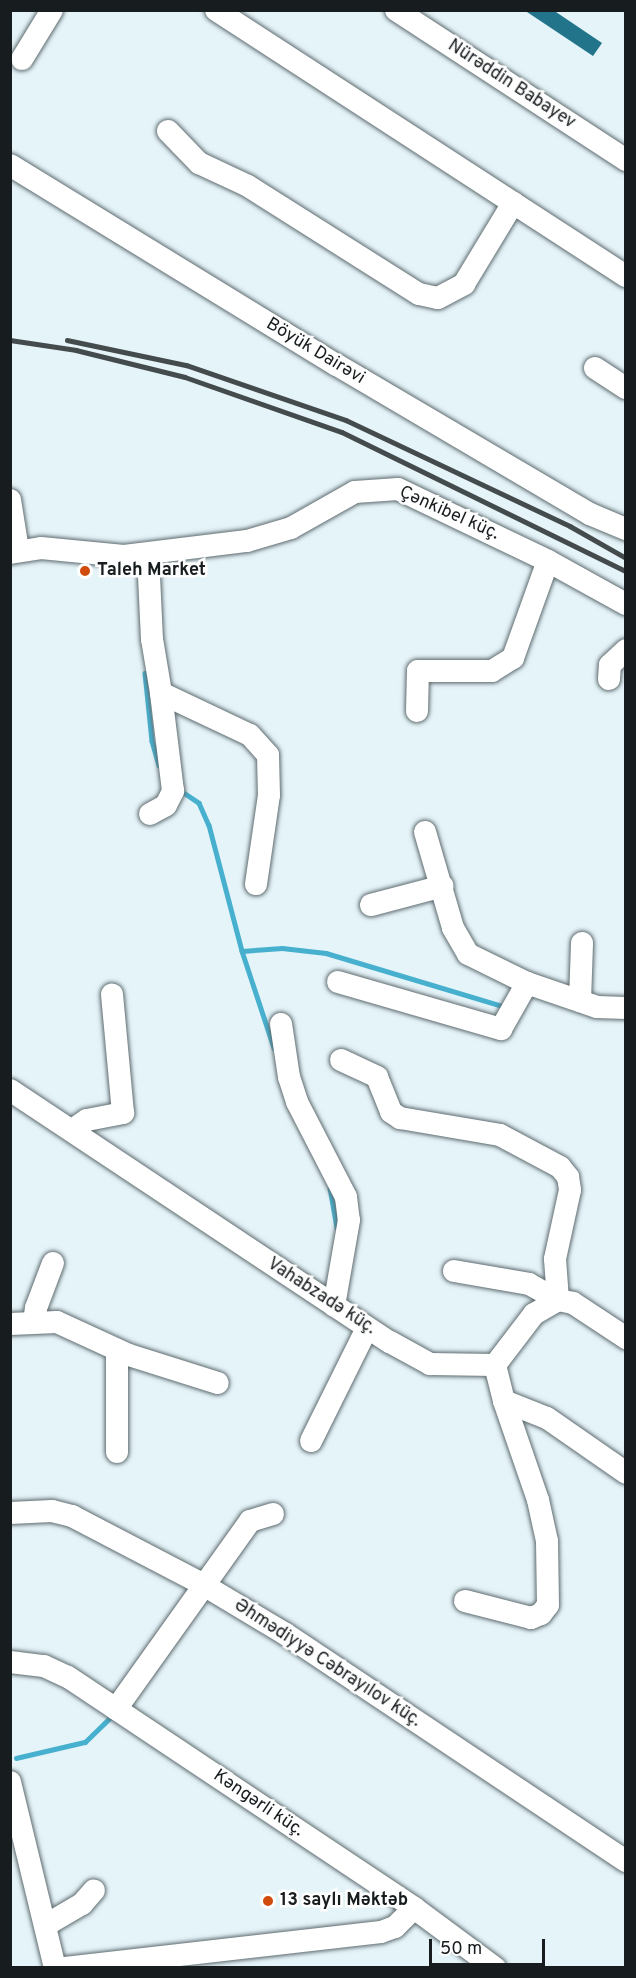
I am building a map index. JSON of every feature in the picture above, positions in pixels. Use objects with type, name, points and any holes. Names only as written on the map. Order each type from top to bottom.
[{"type":"street","points":[[22,59],[52,10]]},
{"type":"street","points":[[216,10],[626,276]]},
{"type":"street","name":"Nürəddin Babayev","points":[[396,10],[626,160]]},
{"type":"street","points":[[168,131],[199,163],[248,186],[418,294],[438,298],[464,284],[513,203]]},
{"type":"street","name":"Böyük Dairəvi","points":[[10,165],[337,366],[590,514],[623,522]]},
{"type":"street","points":[[595,368],[626,388]]},
{"type":"street","name":"Çənkibel küç.","points":[[13,550],[148,555],[265,537],[291,528],[355,492],[376,488],[410,493],[548,561],[626,604]]},
{"type":"street","points":[[10,500],[13,550]]},
{"type":"street","points":[[148,555],[152,639],[161,693],[172,791],[166,806],[150,814]]},
{"type":"street","points":[[417,711],[418,671],[492,671],[513,658],[548,561]]},
{"type":"street","points":[[609,679],[610,665],[626,650]]},
{"type":"street","points":[[161,693],[250,735],[268,755],[269,795],[256,884]]},
{"type":"street","points":[[426,832],[459,944],[468,954],[527,983],[612,1010],[626,1008]]},
{"type":"street","points":[[371,905],[443,886]]},
{"type":"street","points":[[580,1001],[582,943]]},
{"type":"street","points":[[338,982],[501,1029],[527,983]]},
{"type":"street","points":[[72,1130],[87,1120],[123,1113],[112,995]]},
{"type":"street","points":[[281,1024],[289,1077],[297,1102],[346,1197],[349,1220],[334,1306]]},
{"type":"street","points":[[341,1060],[377,1077],[391,1112],[400,1118],[500,1135],[560,1167],[568,1177],[570,1190],[555,1259],[558,1300]]},
{"type":"street","name":"Vahabzadə küç.","points":[[10,1090],[367,1328],[430,1364],[495,1365]]},
{"type":"street","points":[[34,1322],[52,1263]]},
{"type":"street","points":[[454,1271],[529,1284],[558,1300],[573,1303],[626,1338]]},
{"type":"street","points":[[465,1601],[531,1618],[541,1614],[548,1605],[547,1541],[538,1500],[504,1401],[495,1365],[534,1314],[558,1300]]},
{"type":"street","points":[[10,1324],[34,1322],[76,1328],[117,1350],[218,1383]]},
{"type":"street","points":[[311,1441],[367,1328]]},
{"type":"street","points":[[117,1350],[117,1452]]},
{"type":"street","points":[[504,1401],[547,1418],[626,1473]]},
{"type":"street","name":"Əhmədiyyə Cəbrayılov küç.","points":[[10,1513],[52,1511],[72,1516],[202,1584],[284,1633],[626,1861]]},
{"type":"street","points":[[116,1709],[202,1584],[250,1521],[273,1514]]},
{"type":"street","name":"Kəngərli küç.","points":[[10,1662],[44,1665],[116,1709],[414,1908],[495,1968]]},
{"type":"street","points":[[11,1783],[55,1968]]},
{"type":"street","points":[[46,1925],[82,1904],[94,1890]]},
{"type":"street","points":[[65,1968],[381,1932],[394,1927],[414,1908]]},
{"type":"building","points":[[524,10],[553,10],[602,43],[593,56]]},
{"type":"waterway","points":[[145,673],[152,741],[159,765]]},
{"type":"waterway","points":[[180,790],[199,803],[209,825],[242,951],[274,1048]]},
{"type":"waterway","points":[[242,951],[282,948],[326,953],[503,1006]]},
{"type":"waterway","points":[[330,1188],[337,1227]]},
{"type":"waterway","points":[[16,1758],[85,1742],[109,1719]]},
{"type":"railway","points":[[10,340],[76,350],[185,377],[342,432],[626,571]]},
{"type":"railway","points":[[67,340],[186,365],[346,420],[570,526],[626,558]]},
{"type":"place","name":"Taleh Market","points":[[85,571]]},
{"type":"place","name":"13 saylı Məktəb","points":[[268,1901]]}]
